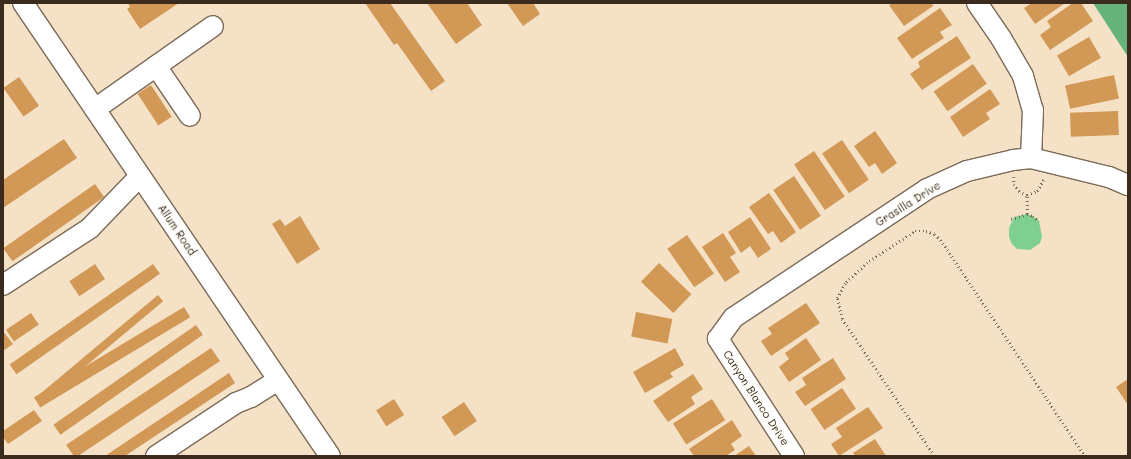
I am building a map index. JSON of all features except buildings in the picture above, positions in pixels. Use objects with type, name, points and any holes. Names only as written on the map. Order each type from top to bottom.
[{"type":"street","name":"Allum Road","points":[[23,3],[329,456]]},
{"type":"street","points":[[977,3],[1001,38],[1023,76],[1033,110],[1031,161]]},
{"type":"street","points":[[95,109],[213,26]]},
{"type":"street","points":[[156,66],[190,116]]},
{"type":"street","name":"Grasilla Drive","points":[[718,339],[733,318],[927,189],[967,171],[1031,161],[1109,177],[1128,185]]},
{"type":"street","points":[[3,285],[90,228],[140,176]]},
{"type":"street","name":"Canyon Blanco Drive","points":[[718,339],[794,456]]},
{"type":"street","points":[[156,456],[236,403],[251,397],[278,380]]},
{"type":"path","points":[[1031,161],[1042,184],[1037,190],[1027,195],[1019,191],[1014,184],[1031,161]]},
{"type":"path","points":[[1027,195],[1027,214]]},
{"type":"path","points":[[1011,219],[1027,214],[1033,216],[1039,221]]},
{"type":"path","points":[[934,456],[842,319],[837,298],[846,282],[869,261],[915,232],[926,231],[935,234],[943,243],[1085,456]]},
{"type":"green space","points":[[1093,3],[1128,3],[1128,57]]},
{"type":"green space","points":[[1027,214],[1033,216],[1039,221],[1042,237],[1040,243],[1030,250],[1017,249],[1012,244],[1009,237],[1009,228],[1014,217]]}]
